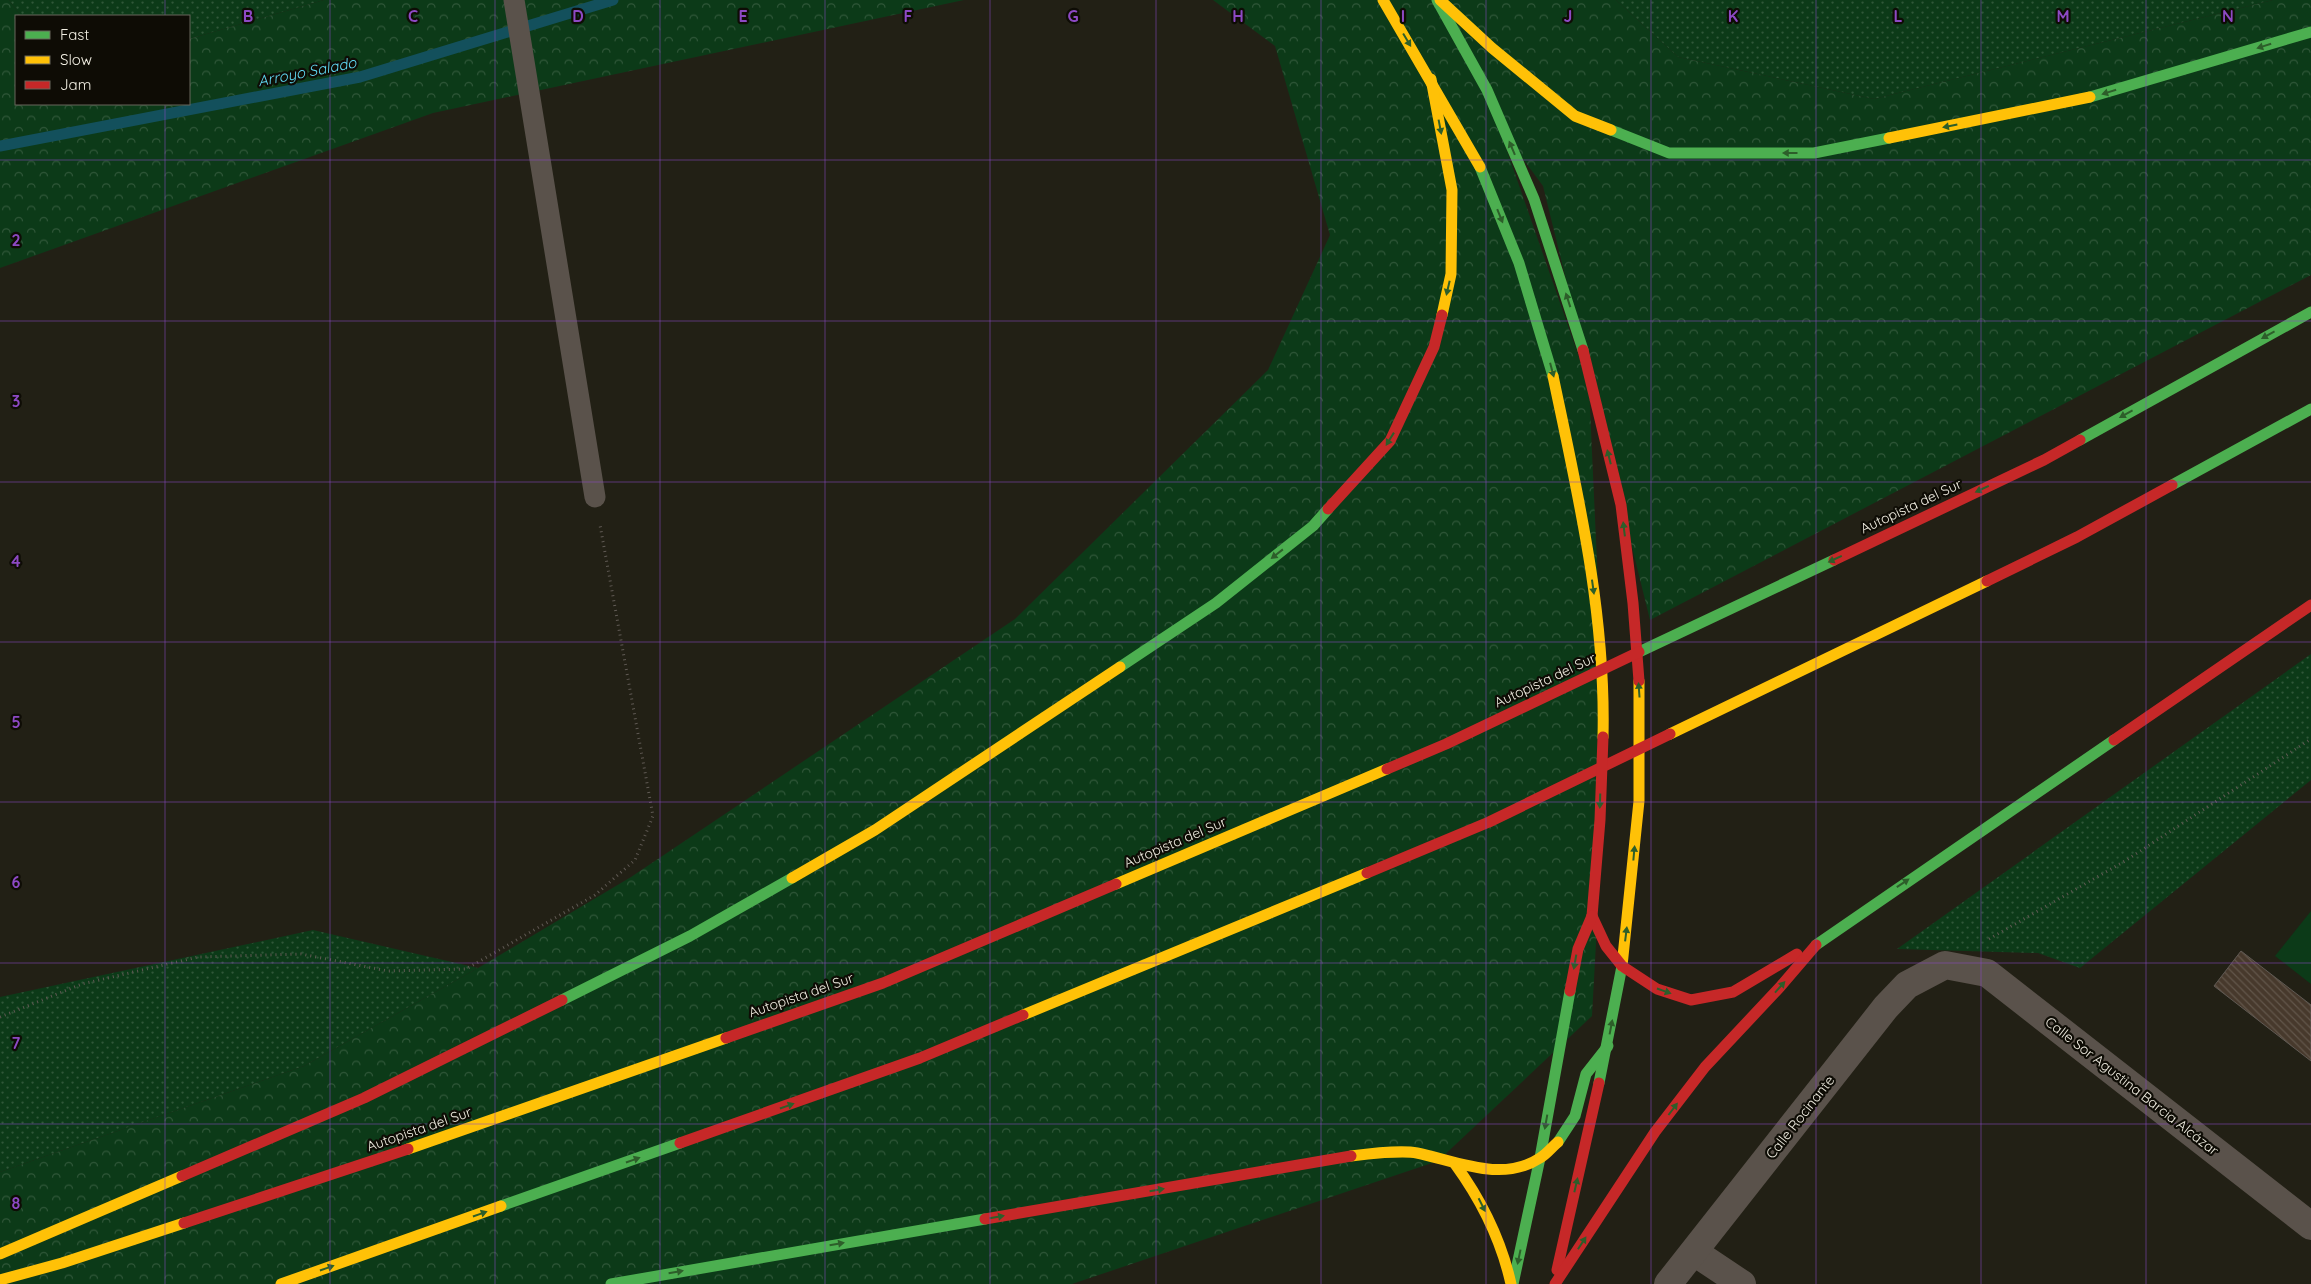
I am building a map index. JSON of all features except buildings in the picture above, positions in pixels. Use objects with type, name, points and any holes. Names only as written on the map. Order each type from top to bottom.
[{"type":"main road","points":[[1383,0],[1431,79],[1479,164],[1519,263],[1552,371],[1584,521],[1598,619],[1603,720],[1600,820],[1592,916],[1578,949],[1540,1158],[1512,1284]]},
{"type":"main road","points":[[1439,0],[1492,48],[1575,116],[1669,153],[1814,153],[2081,100],[2311,32]]},
{"type":"main road","points":[[1439,0],[1487,90],[1534,199],[1578,332],[1621,505],[1633,603],[1640,702],[1639,801],[1630,901],[1622,966],[1608,1046],[1554,1284]]},
{"type":"main road","points":[[0,1254],[364,1098],[690,936],[875,830],[1216,603],[1313,526],[1390,441],[1434,347],[1451,274],[1452,190],[1431,79]]},
{"type":"main road","name":"Autopista del Sur","points":[[0,1280],[62,1263],[384,1158],[901,975],[1446,744],[2044,460],[2311,312]]},
{"type":"main road","points":[[281,1284],[920,1058],[1489,822],[2077,537],[2311,409]]},
{"type":"main road","points":[[1592,916],[1606,946],[1622,966],[1657,989],[1691,1000],[1734,992],[1818,942],[2311,605]]},
{"type":"main road","points":[[1554,1284],[1655,1132],[1705,1067],[1780,987],[1818,942]]},
{"type":"main road","points":[[611,1284],[1359,1155],[1415,1152],[1483,1170],[1519,1167],[1540,1158],[1560,1140],[1574,1116],[1586,1074],[1608,1046]]},
{"type":"main road","points":[[1455,1164],[1478,1195],[1493,1226],[1512,1284]]},
{"type":"street","name":"Calle Sor Agustina Barcia Alcázar","points":[[1945,965],[1987,973],[2311,1226]]},
{"type":"street","name":"Calle Rocinante","points":[[1668,1284],[1886,1008],[1907,985],[1945,965]]},
{"type":"street","points":[[1694,1252],[1742,1284]]},
{"type":"lane","points":[[514,0],[595,497]]},
{"type":"path","points":[[0,1017],[82,984],[198,957],[301,954],[388,970],[466,969],[595,895],[635,860],[653,816],[595,497]]},
{"type":"path","points":[[1988,940],[2125,861],[2311,739]]},
{"type":"green space","points":[[0,0],[9,0],[20,15],[15,15],[15,105],[190,105],[190,39],[324,0],[964,0],[433,113],[0,268]]},
{"type":"green space","points":[[9,0],[324,0],[190,39],[190,15],[20,15]]},
{"type":"green space","points":[[1213,0],[1616,0],[1678,57],[1874,99],[2273,0],[2311,0],[2311,275],[1650,620],[1543,186],[1498,125],[1589,386],[1606,760],[1592,1016],[1438,1161],[1072,1284],[0,1284],[0,1172],[304,1066],[478,968],[631,877],[1015,619],[1268,370],[1330,235],[1275,46]]},
{"type":"green space","points":[[1616,0],[2273,0],[1874,99],[1678,57]]},
{"type":"green space","points":[[2311,654],[2311,780],[2080,968],[2038,953],[1897,949]]},
{"type":"green space","points":[[2311,911],[2311,984],[2275,956]]},
{"type":"green space","points":[[313,930],[478,968],[304,1066],[0,1172],[0,997]]},
{"type":"waterway","name":"Arroyo Salado","points":[[0,146],[360,77],[613,0]]},
{"type":"traffic: fast","points":[[1437,0],[1487,90],[1534,199],[1583,350]]},
{"type":"traffic: fast","points":[[2090,97],[2311,32]]},
{"type":"traffic: fast","points":[[1611,130],[1669,153],[1814,153],[1889,138]]},
{"type":"traffic: fast","points":[[1480,167],[1519,263],[1553,376]]},
{"type":"traffic: fast","points":[[2080,440],[2311,312]]},
{"type":"traffic: fast","points":[[2172,485],[2311,409]]},
{"type":"traffic: fast","points":[[1120,667],[1216,603],[1313,526],[1328,509]]},
{"type":"traffic: fast","points":[[1639,652],[1834,560]]},
{"type":"traffic: fast","points":[[1816,945],[2114,740]]},
{"type":"traffic: fast","points":[[562,1000],[690,936],[792,878]]},
{"type":"traffic: fast","points":[[1599,1083],[1622,966]]},
{"type":"traffic: fast","points":[[1513,1284],[1540,1158],[1570,991]]},
{"type":"traffic: fast","points":[[1558,1142],[1575,1116],[1586,1074],[1608,1046]]},
{"type":"traffic: fast","points":[[501,1206],[680,1143]]},
{"type":"traffic: fast","points":[[611,1284],[985,1219]]},
{"type":"traffic: slow","points":[[1383,0],[1480,167]]},
{"type":"traffic: slow","points":[[1440,0],[1492,48],[1575,116],[1611,130]]},
{"type":"traffic: slow","points":[[1431,79],[1452,190],[1451,274],[1442,315]]},
{"type":"traffic: slow","points":[[1889,138],[2090,97]]},
{"type":"traffic: slow","points":[[1553,376],[1581,510],[1595,600],[1603,691],[1603,737]]},
{"type":"traffic: slow","points":[[1670,734],[1987,581]]},
{"type":"traffic: slow","points":[[792,878],[875,830],[1120,667]]},
{"type":"traffic: slow","points":[[1622,966],[1639,801],[1639,681]]},
{"type":"traffic: slow","points":[[1116,884],[1387,769]]},
{"type":"traffic: slow","points":[[1023,1015],[1367,873]]},
{"type":"traffic: slow","points":[[408,1149],[726,1038]]},
{"type":"traffic: slow","points":[[1351,1156],[1411,1152],[1479,1168],[1510,1169],[1540,1158],[1558,1142]]},
{"type":"traffic: slow","points":[[1455,1164],[1482,1206],[1502,1251],[1511,1284]]},
{"type":"traffic: slow","points":[[0,1254],[182,1176]]},
{"type":"traffic: slow","points":[[281,1284],[501,1206]]},
{"type":"traffic: slow","points":[[0,1280],[62,1263],[184,1223]]},
{"type":"traffic: jam","points":[[1328,509],[1390,441],[1434,347],[1442,315]]},
{"type":"traffic: jam","points":[[1583,350],[1621,505],[1633,603],[1639,681]]},
{"type":"traffic: jam","points":[[1834,560],[2044,460],[2080,440]]},
{"type":"traffic: jam","points":[[1987,581],[2077,537],[2172,485]]},
{"type":"traffic: jam","points":[[2114,740],[2311,605]]},
{"type":"traffic: jam","points":[[1387,769],[1446,744],[1639,652]]},
{"type":"traffic: jam","points":[[1367,873],[1489,822],[1670,734]]},
{"type":"traffic: jam","points":[[1592,916],[1600,820],[1603,737]]},
{"type":"traffic: jam","points":[[726,1038],[883,983],[1116,884]]},
{"type":"traffic: jam","points":[[1592,916],[1606,946],[1622,966],[1657,989],[1691,1000],[1733,992],[1797,954]]},
{"type":"traffic: jam","points":[[1570,991],[1578,949],[1592,916]]},
{"type":"traffic: jam","points":[[1555,1284],[1655,1132],[1705,1067],[1780,987],[1816,945]]},
{"type":"traffic: jam","points":[[182,1176],[364,1098],[562,1000]]},
{"type":"traffic: jam","points":[[680,1143],[920,1058],[1023,1015]]},
{"type":"traffic: jam","points":[[1557,1270],[1599,1083]]},
{"type":"traffic: jam","points":[[184,1223],[408,1149]]},
{"type":"traffic: jam","points":[[985,1219],[1351,1156]]}]
